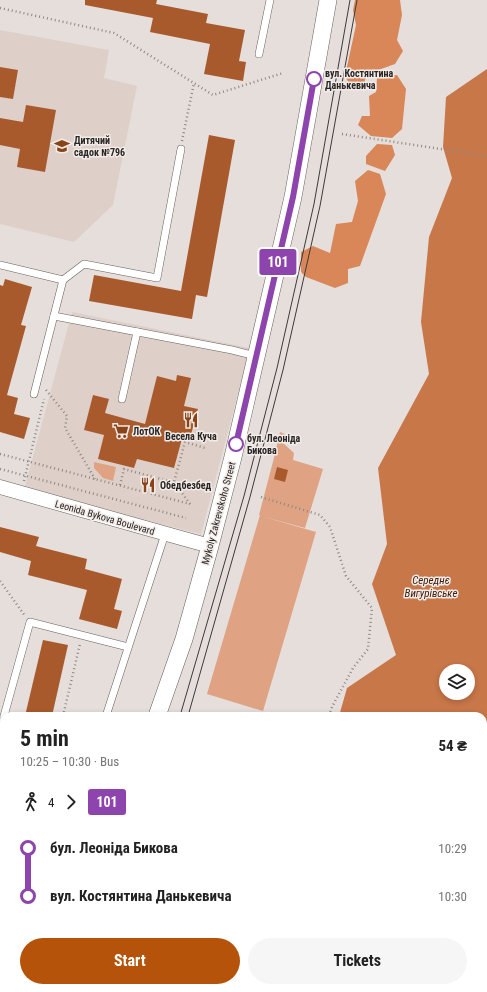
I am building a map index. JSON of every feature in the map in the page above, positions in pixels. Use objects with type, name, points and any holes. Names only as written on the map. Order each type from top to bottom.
[{"type":"street","name":"Mykoly Zakrevskoho Street","points":[[158,712],[184,639],[233,457],[293,197],[328,0]]},
{"type":"street","name":"Leonida Bykova Boulevard","points":[[0,488],[210,546]]},
{"type":"lane","points":[[259,54],[270,0]]},
{"type":"lane","points":[[34,394],[63,280],[84,264],[157,278],[181,149]]},
{"type":"lane","points":[[0,265],[63,280]]},
{"type":"lane","points":[[54,316],[232,350],[256,356]]},
{"type":"lane","points":[[122,399],[137,332]]},
{"type":"lane","points":[[107,712],[165,534]]},
{"type":"lane","points":[[5,712],[30,622],[128,647]]},
{"type":"path","points":[[0,8],[114,33],[213,95],[283,72]]},
{"type":"path","points":[[181,149],[194,83]]},
{"type":"path","points":[[342,134],[487,156]]},
{"type":"path","points":[[20,493],[46,390],[67,416],[65,428],[96,479]]},
{"type":"path","points":[[174,482],[185,442],[205,448]]},
{"type":"path","points":[[0,454],[190,504],[174,482]]},
{"type":"path","points":[[0,469],[186,518]]},
{"type":"path","points":[[120,485],[124,469],[194,488]]},
{"type":"path","points":[[261,497],[320,515],[330,527],[346,576],[372,608],[368,649],[353,668],[330,712]]},
{"type":"path","points":[[0,581],[30,622]]},
{"type":"path","points":[[64,712],[82,635]]},
{"type":"shaded area","points":[[355,0],[400,0],[402,15],[397,40],[403,51],[395,64],[367,74],[362,89],[352,89],[345,76],[356,25],[353,10]]},
{"type":"shaded area","name":"Дитячий садок №796","points":[[0,30],[109,50],[104,78],[137,86],[113,205],[74,242],[0,224]]},
{"type":"shaded area","points":[[397,75],[406,89],[402,129],[392,138],[371,136],[358,125],[362,116],[370,116],[369,96],[376,92],[377,78]]},
{"type":"shaded area","points":[[377,144],[392,145],[395,155],[385,171],[366,164],[366,156]]},
{"type":"shaded area","points":[[368,170],[380,174],[386,194],[360,266],[348,269],[348,283],[335,288],[306,277],[301,272],[301,252],[313,246],[330,253],[336,224],[352,222],[358,201],[355,181]]},
{"type":"shaded area","points":[[72,312],[250,348],[201,534],[24,490]]},
{"type":"shaded area","points":[[280,432],[285,434],[283,443],[294,453],[293,460],[323,469],[305,528],[261,516],[316,532],[263,711],[207,694],[260,515]]},
{"type":"shaded area","points":[[94,462],[116,467],[113,481],[103,478],[94,468]]},
{"type":"water","name":"Середнє Вигурівське","points":[[487,69],[487,712],[340,712],[347,688],[396,655],[372,584],[387,544],[378,468],[429,374],[421,322],[429,237],[452,178],[443,147],[446,97]]},
{"type":"building","points":[[85,0],[157,0],[156,4],[208,14],[206,23],[245,30],[239,61],[246,62],[243,81],[204,74],[210,44],[150,32],[153,18],[85,5]]},
{"type":"building","points":[[0,67],[18,70],[13,99],[0,97]]},
{"type":"building","points":[[26,105],[56,110],[45,172],[17,167],[20,149],[0,145],[0,118],[23,122]]},
{"type":"building","points":[[209,135],[235,140],[207,297],[196,295],[192,319],[89,301],[94,275],[181,291]]},
{"type":"building","points":[[5,279],[32,287],[21,325],[26,326],[7,395],[18,398],[14,414],[30,418],[24,439],[0,432],[0,285],[3,286]]},
{"type":"building","points":[[177,375],[191,378],[184,406],[198,409],[190,438],[183,435],[174,468],[137,459],[134,468],[98,459],[104,435],[84,430],[93,395],[109,399],[105,413],[145,424],[157,376],[176,381]]},
{"type":"building","points":[[277,467],[288,470],[285,482],[274,479]]},
{"type":"building","points":[[0,527],[39,537],[36,546],[87,559],[85,569],[122,579],[114,609],[122,611],[117,629],[79,619],[87,590],[28,575],[31,561],[0,552]]},
{"type":"building","points":[[43,640],[68,645],[53,712],[26,712]]},
{"type":"tram line","points":[[181,712],[244,496],[277,368],[314,204],[350,0]]},
{"type":"tram line","points":[[189,712],[250,497],[283,370],[320,206],[357,0]]},
{"type":"bus line","name":"101","points":[[236,444],[293,197],[314,79]]},
{"type":"place","name":"вул. Костянтина Данькевича","points":[[314,79]]},
{"type":"place","name":"Дитячий садок №796","points":[[62,146]]},
{"type":"place","name":"Весела Куча","points":[[191,420]]},
{"type":"place","name":"ЛотОК","points":[[121,431]]},
{"type":"place","name":"бул. Леоніда Бикова","points":[[236,444]]},
{"type":"place","name":"Обедбезбед","points":[[148,485]]}]
